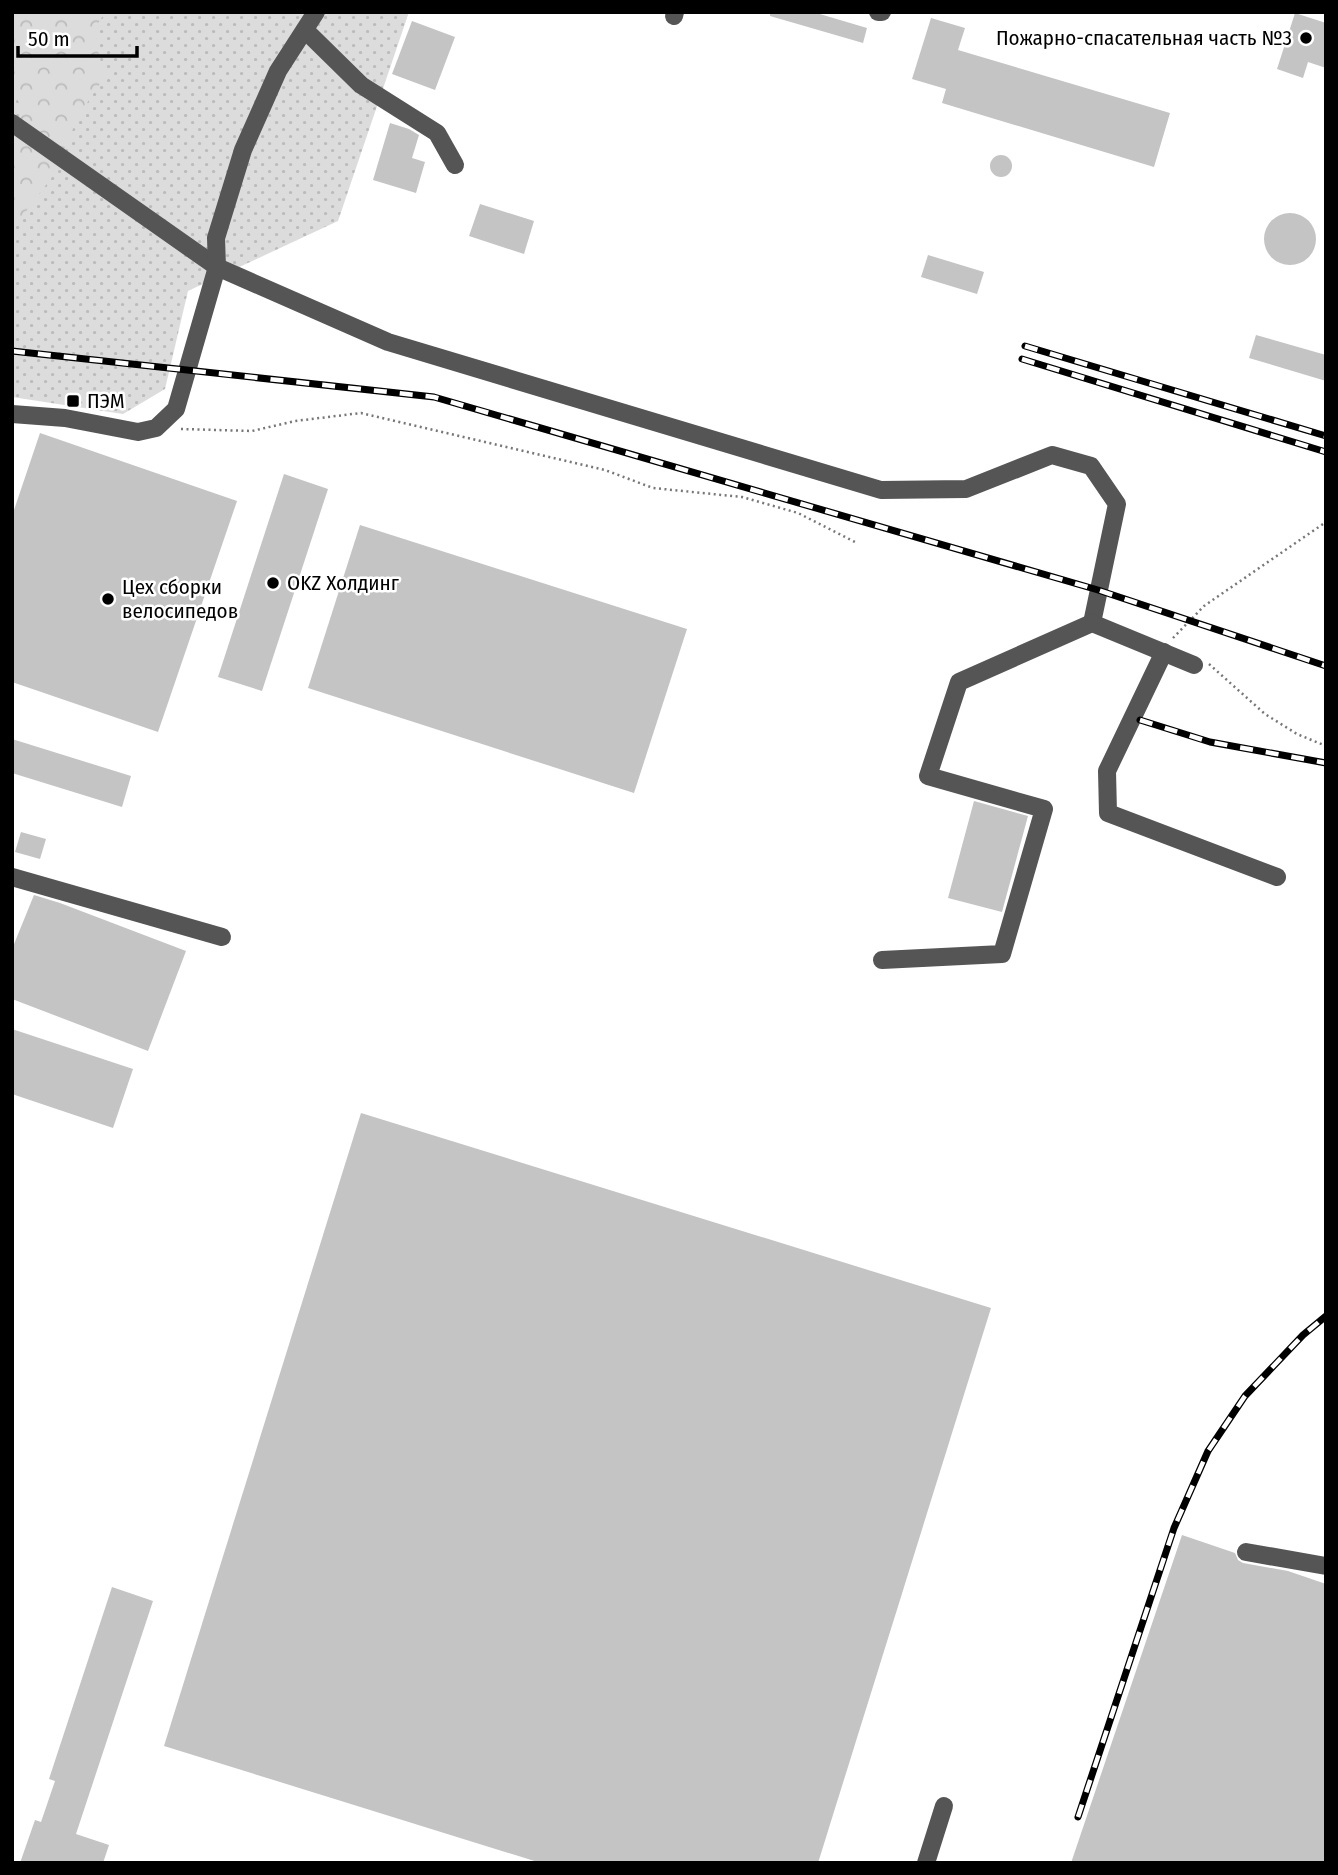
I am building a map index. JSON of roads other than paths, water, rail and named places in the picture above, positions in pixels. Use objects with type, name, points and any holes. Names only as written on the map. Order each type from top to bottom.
[{"type":"street","points":[[12,414],[65,418],[147,430],[176,409],[217,267],[216,238],[243,150],[278,71],[316,12]]},
{"type":"street","points":[[304,30],[361,85],[437,133],[455,165]]},
{"type":"street","points":[[12,123],[217,267],[388,342],[881,490],[966,489],[1052,455],[1091,466],[1117,504],[1091,624]]},
{"type":"street","points":[[882,960],[1002,954],[1044,809],[928,776],[959,682],[1091,624],[1194,665]]},
{"type":"street","points":[[1164,652],[1107,771],[1108,813],[1277,877]]},
{"type":"street","points":[[12,877],[222,937]]},
{"type":"street","points":[[1246,1552],[1326,1566]]},
{"type":"street","points":[[926,1863],[944,1806]]},
{"type":"railway","points":[[1025,346],[1326,436]]},
{"type":"railway","points":[[12,351],[434,397],[1098,590],[1326,666]]},
{"type":"railway","points":[[1022,359],[1326,452]]},
{"type":"railway","points":[[1140,720],[1210,742],[1326,763]]},
{"type":"railway","points":[[1078,1817],[1174,1528],[1208,1451],[1245,1396],[1303,1335],[1326,1316]]},
{"type":"place","name":"Пожарно-спасательная часть №3","points":[[1306,38]]},
{"type":"place","name":"ПЭМ","points":[[73,401]]},
{"type":"place","name":"OKZ Холдинг","points":[[273,583]]},
{"type":"place","name":"Цех сборки велосипедов","points":[[108,599]]}]
